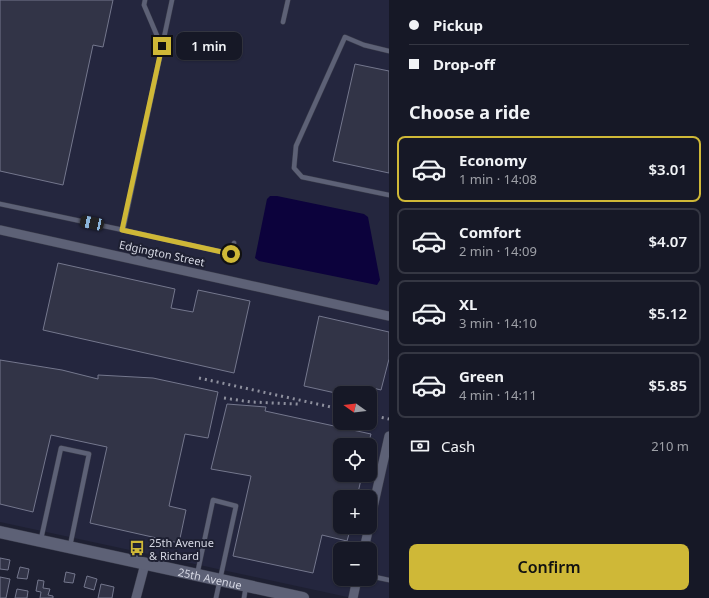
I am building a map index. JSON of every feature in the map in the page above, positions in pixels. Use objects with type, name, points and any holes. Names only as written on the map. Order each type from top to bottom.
[{"type":"main road","name":"25th Avenue","points":[[0,532],[220,580],[276,595],[302,598]]},
{"type":"street","name":"Edgington Street","points":[[0,230],[389,316]]},
{"type":"street","points":[[377,490],[389,438]]},
{"type":"street","points":[[136,598],[145,564]]},
{"type":"street","points":[[353,598],[356,586]]},
{"type":"lane","points":[[146,0],[144,4],[162,46]]},
{"type":"lane","points":[[122,230],[172,0]]},
{"type":"lane","points":[[283,22],[288,0]]},
{"type":"lane","points":[[389,51],[364,45],[345,37],[296,146],[294,168],[302,177],[389,195]]},
{"type":"lane","points":[[0,204],[231,254],[234,243]]},
{"type":"lane","points":[[40,541],[61,448],[89,454],[70,548]]},
{"type":"lane","points":[[197,575],[213,500],[236,506],[216,598]]},
{"type":"lane","points":[[377,577],[389,580]]},
{"type":"lane","points":[[244,598],[246,586]]},
{"type":"shaded area","points":[[0,0],[389,0],[389,598],[352,598],[0,522]]},
{"type":"shaded area","points":[[270,196],[277,196],[364,214],[368,217],[380,280],[377,285],[259,261],[255,258],[267,199]]},
{"type":"building","points":[[0,0],[113,0],[103,47],[93,45],[63,185],[0,171]]},
{"type":"building","points":[[355,64],[389,71],[389,173],[333,161]]},
{"type":"building","points":[[58,263],[175,289],[171,308],[193,312],[198,290],[250,301],[234,373],[43,330]]},
{"type":"building","points":[[319,316],[389,332],[389,359],[381,390],[377,389],[377,386],[333,386],[333,392],[304,386]]},
{"type":"building","points":[[0,360],[62,370],[98,379],[98,375],[153,378],[218,392],[208,438],[185,434],[169,506],[186,510],[179,543],[90,523],[107,447],[51,435],[33,512],[0,504]]},
{"type":"building","points":[[227,404],[266,407],[265,411],[333,426],[333,430],[353,430],[371,434],[370,438],[333,438],[333,482],[360,482],[359,490],[333,490],[333,534],[349,534],[347,541],[322,535],[313,573],[233,556],[251,476],[211,469]]},
{"type":"building","points":[[0,558],[10,560],[8,570],[0,569]]},
{"type":"building","points":[[20,567],[29,569],[27,579],[17,578]]},
{"type":"building","points":[[66,572],[75,574],[73,583],[64,582]]},
{"type":"building","points":[[87,576],[97,579],[94,590],[84,587]]},
{"type":"building","points":[[0,577],[10,579],[6,598],[0,598]]},
{"type":"building","points":[[38,580],[44,581],[43,588],[50,589],[48,595],[53,596],[53,598],[40,598],[41,592],[36,591]]},
{"type":"building","points":[[101,584],[114,587],[112,598],[98,598]]},
{"type":"building","points":[[17,589],[28,591],[27,598],[15,598]]},
{"type":"railway","points":[[199,378],[333,407]]},
{"type":"railway","points":[[224,398],[251,402],[298,404]]},
{"type":"railway","points":[[377,416],[389,419]]},
{"type":"place","name":"25th Avenue & Richard","points":[[137,548]]},
{"type":"route","points":[[162,46],[122,230],[231,254]]}]
